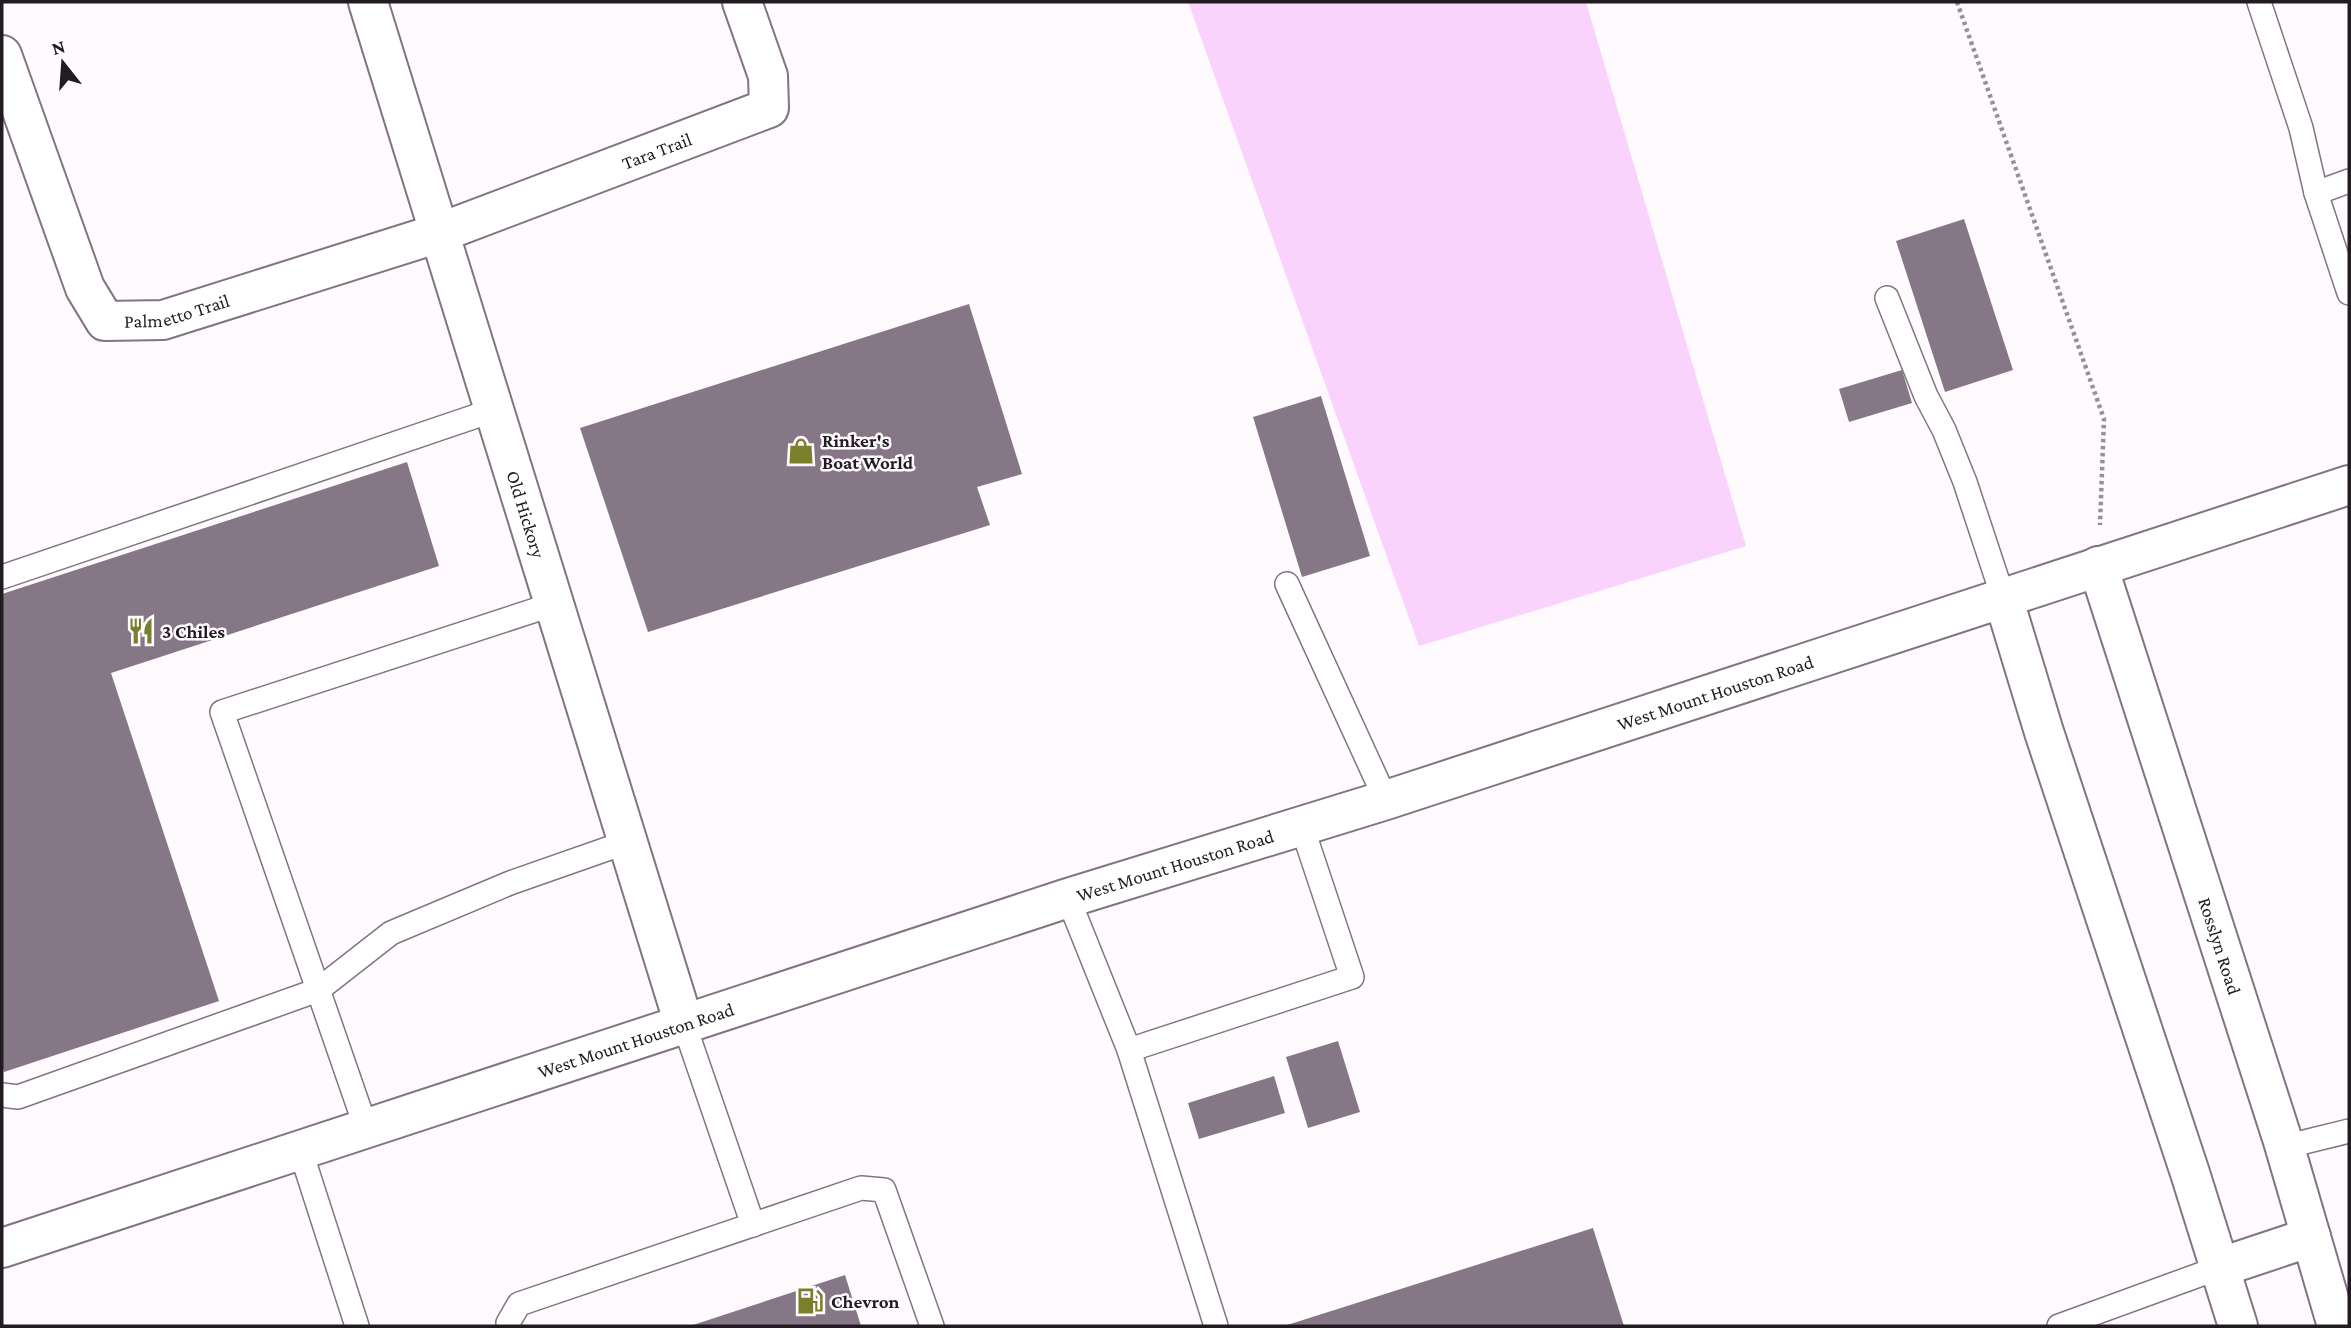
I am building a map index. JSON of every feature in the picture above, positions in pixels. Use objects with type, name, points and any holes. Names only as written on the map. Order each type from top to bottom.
[{"type":"street","name":"Old Hickory","points":[[368,2],[684,1024]]},
{"type":"street","name":"Tara Trail","points":[[439,233],[769,108],[768,75],[743,2]]},
{"type":"street","name":"Palmetto Trail","points":[[2,55],[85,288],[105,321],[163,320],[439,233]]},
{"type":"street","name":"West Mount Houston Road","points":[[2,1248],[1068,898],[1386,800],[2349,485]]},
{"type":"street","name":"Rosslyn Road","points":[[2098,566],[2284,1147],[2337,1326]]},
{"type":"street","points":[[2003,597],[2044,732],[2221,1267],[2238,1326]]},
{"type":"street","points":[[2221,1267],[2311,1237]]},
{"type":"lane","points":[[2259,2],[2301,128],[2316,193],[2349,293]]},
{"type":"lane","points":[[2316,193],[2349,181]]},
{"type":"lane","points":[[1887,298],[1926,396],[1944,430],[1965,482],[2003,597]]},
{"type":"lane","points":[[2,577],[494,410]]},
{"type":"lane","points":[[1287,584],[1386,800]]},
{"type":"lane","points":[[366,1128],[222,712],[554,604]]},
{"type":"lane","points":[[1129,1050],[1352,977],[1302,827]]},
{"type":"lane","points":[[2,1095],[18,1097],[318,990],[391,933],[510,883],[627,842]]},
{"type":"lane","points":[[1068,898],[1129,1050],[1216,1326]]},
{"type":"lane","points":[[684,1024],[754,1225]]},
{"type":"lane","points":[[2284,1147],[2349,1131]]},
{"type":"lane","points":[[300,1149],[357,1326]]},
{"type":"lane","points":[[509,1326],[508,1323],[519,1304],[861,1188],[884,1190],[932,1326]]},
{"type":"lane","points":[[2059,1326],[2221,1267]]},
{"type":"path","points":[[1957,2],[2104,419],[2098,566]]},
{"type":"shaded area","points":[[1188,2],[1586,2],[1746,546],[1419,646]]},
{"type":"building","points":[[1964,219],[2013,370],[1945,392],[1896,241]]},
{"type":"building","name":"Rinker's Boat World","points":[[969,304],[1022,474],[977,487],[990,525],[648,632],[580,428]]},
{"type":"building","points":[[1902,370],[1912,403],[1849,422],[1839,389]]},
{"type":"building","points":[[1321,396],[1370,556],[1302,577],[1253,417]]},
{"type":"building","points":[[407,462],[439,566],[111,673],[219,1001],[4,1072],[2,594]]},
{"type":"building","points":[[1338,1041],[1360,1112],[1308,1128],[1286,1057]]},
{"type":"building","points":[[1274,1076],[1285,1113],[1199,1139],[1188,1103]]},
{"type":"building","points":[[1593,1228],[1624,1326],[1284,1326]]},
{"type":"building","name":"Chevron","points":[[845,1275],[861,1326],[690,1326]]},
{"type":"place","name":"Rinker's Boat World","points":[[801,451]]},
{"type":"place","name":"3 Chiles","points":[[141,631]]},
{"type":"place","name":"Chevron","points":[[810,1301]]}]
